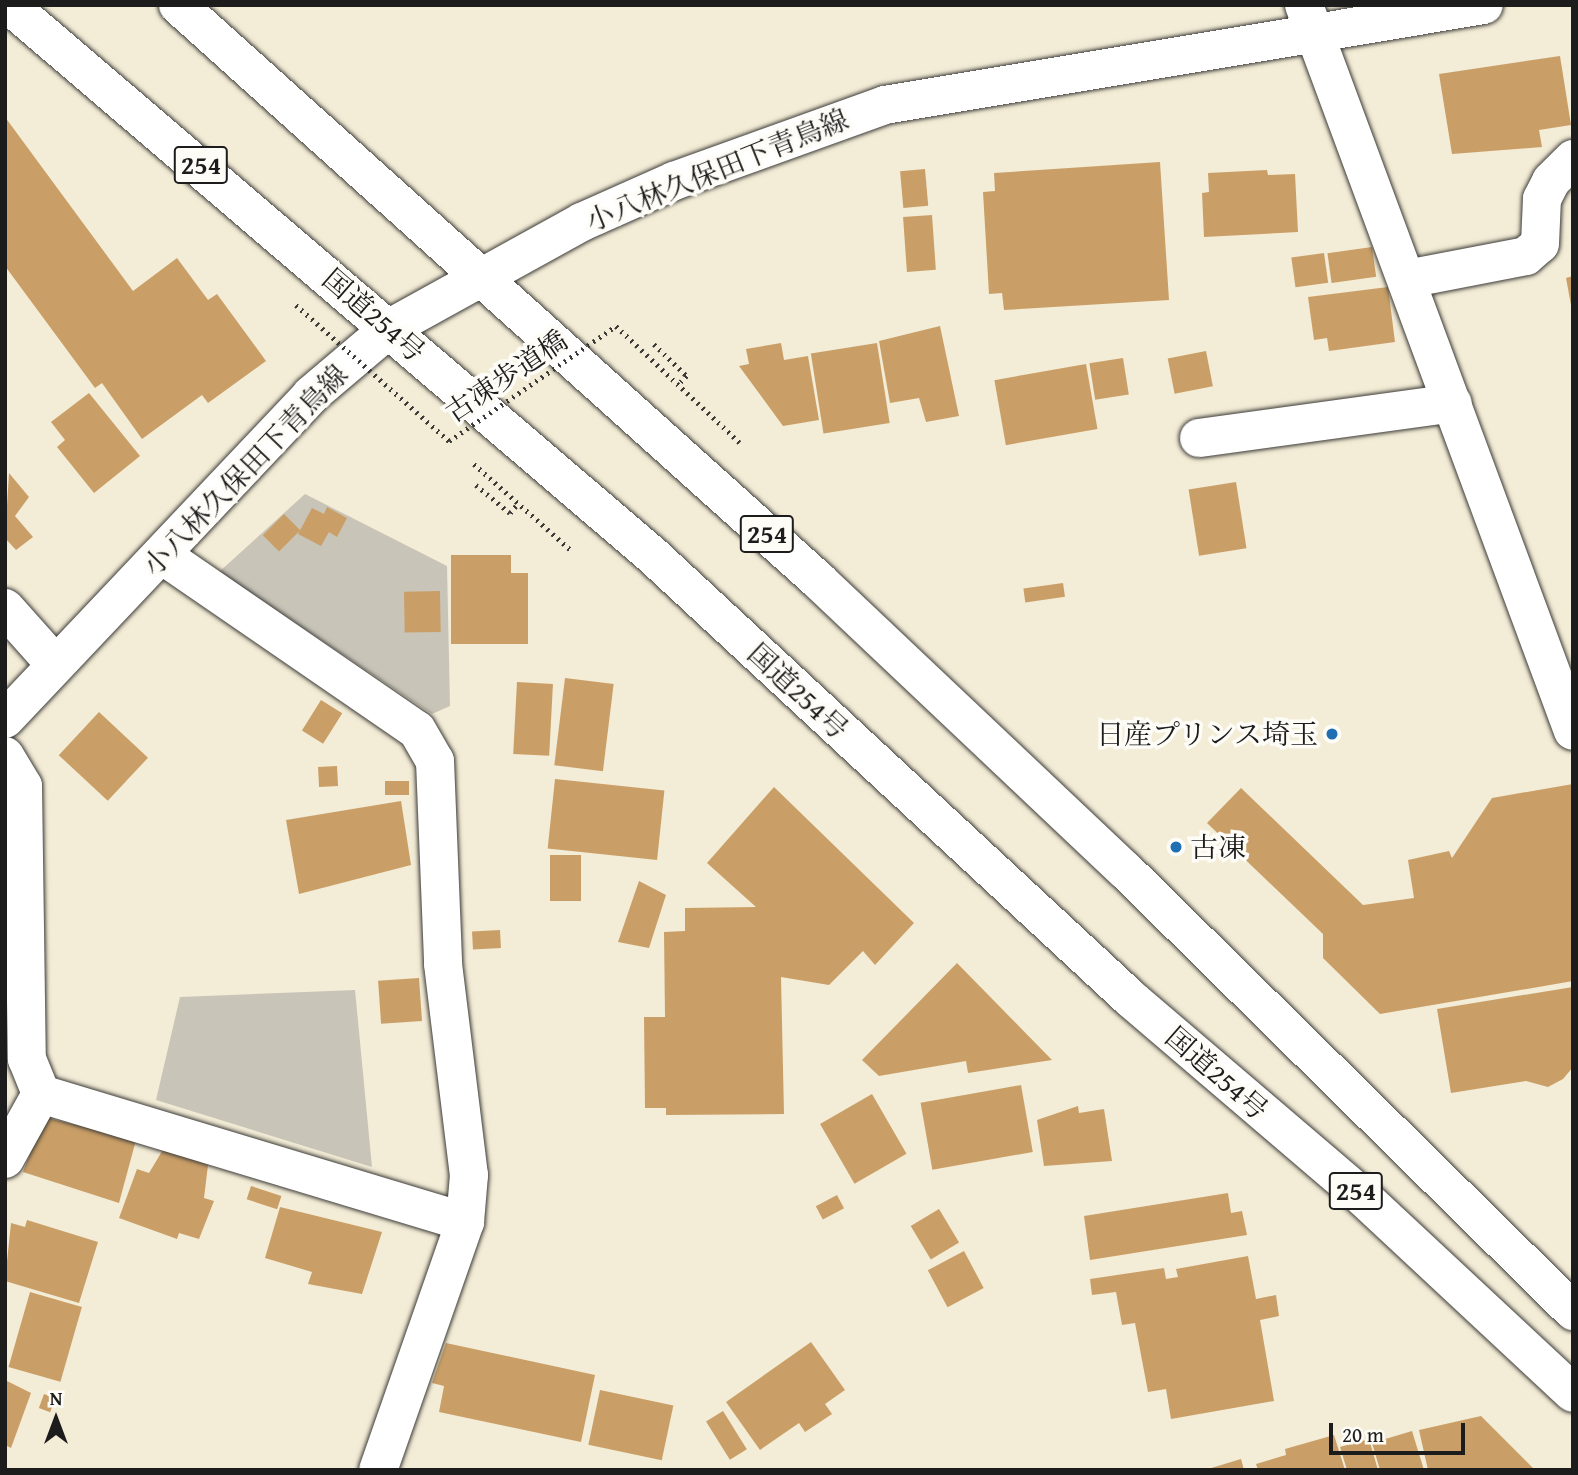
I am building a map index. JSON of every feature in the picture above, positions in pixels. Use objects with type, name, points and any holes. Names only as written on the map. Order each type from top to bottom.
[{"type":"main road","name":"国道254号","points":[[9,5],[390,328],[651,554],[1131,999],[1365,1199],[1573,1393]]},
{"type":"main road","name":"254","points":[[178,5],[909,666],[1573,1311]]},
{"type":"main road","name":"小八林久保田下青鳥線","points":[[5,719],[54,663],[162,555],[311,395],[390,328],[478,278],[674,181],[885,105],[1309,20],[1484,5]]},
{"type":"main road","points":[[1309,20],[1573,731]]},
{"type":"main road","points":[[1407,279],[1526,256],[1540,244],[1542,199],[1551,181],[1573,159]]},
{"type":"main road","points":[[1199,438],[1453,403]]},
{"type":"main road","points":[[162,555],[417,730],[435,761],[443,964],[469,1175],[465,1222],[378,1470]]},
{"type":"main road","points":[[5,608],[54,663]]},
{"type":"main road","points":[[5,756],[23,786],[27,1059],[41,1094]]},
{"type":"main road","points":[[41,1094],[465,1222]]},
{"type":"main road","points":[[5,1159],[41,1094]]},
{"type":"path","name":"古凍歩道橋","points":[[296,305],[449,441],[616,326],[678,385]]},
{"type":"path","points":[[654,344],[687,376],[678,385],[740,443]]},
{"type":"path","points":[[449,441],[459,450]]},
{"type":"path","points":[[469,459],[573,552]]},
{"type":"path","points":[[477,485],[510,513],[518,503]]},
{"type":"shaded area","points":[[305,494],[447,566],[450,706],[432,714],[219,572]]},
{"type":"shaded area","points":[[355,990],[372,1167],[156,1100],[180,997]]},
{"type":"building","points":[[1560,56],[1571,125],[1539,130],[1542,147],[1452,154],[1439,74]]},
{"type":"building","points":[[5,117],[133,291],[177,258],[208,300],[217,294],[266,361],[208,403],[202,395],[142,439],[102,383],[95,388],[5,266]]},
{"type":"building","points":[[1160,162],[1169,300],[1004,310],[1002,293],[989,294],[983,192],[995,191],[994,173]]},
{"type":"building","points":[[925,169],[928,206],[903,208],[900,171]]},
{"type":"building","points":[[1267,170],[1268,175],[1295,174],[1298,232],[1204,237],[1202,193],[1209,192],[1208,173]]},
{"type":"building","points":[[932,215],[936,270],[907,272],[903,217]]},
{"type":"building","points":[[1372,247],[1376,277],[1332,283],[1327,253]]},
{"type":"building","points":[[1324,253],[1328,283],[1295,287],[1291,258]]},
{"type":"building","points":[[1573,276],[1573,305],[1571,305],[1566,278]]},
{"type":"building","points":[[1388,287],[1395,342],[1329,351],[1327,338],[1314,340],[1308,297]]},
{"type":"building","points":[[940,326],[959,416],[926,422],[919,398],[890,403],[879,341]]},
{"type":"building","points":[[781,343],[784,360],[808,356],[819,420],[783,426],[739,366],[749,364],[746,349]]},
{"type":"building","points":[[877,343],[890,423],[823,433],[811,353]]},
{"type":"building","points":[[1206,351],[1213,386],[1175,394],[1168,358]]},
{"type":"building","points":[[1123,358],[1129,395],[1095,400],[1089,363]]},
{"type":"building","points":[[1086,364],[1097,429],[1006,445],[994,380]]},
{"type":"building","points":[[89,393],[140,456],[94,493],[57,447],[65,440],[51,422]]},
{"type":"building","points":[[9,473],[29,497],[15,516],[33,537],[16,550],[5,538]]},
{"type":"building","points":[[1236,482],[1246,548],[1199,556],[1189,490]]},
{"type":"building","points":[[327,507],[347,518],[337,537],[329,532],[321,546],[298,534],[312,508],[324,514]]},
{"type":"building","points":[[284,514],[300,530],[279,551],[263,535]]},
{"type":"building","points":[[451,555],[511,555],[511,573],[528,573],[528,644],[451,644]]},
{"type":"building","points":[[1063,583],[1065,597],[1025,602],[1023,589]]},
{"type":"building","points":[[440,591],[441,632],[405,633],[404,592]]},
{"type":"building","points":[[565,678],[614,684],[603,771],[554,765]]},
{"type":"building","points":[[517,682],[553,684],[549,756],[513,754]]},
{"type":"building","points":[[321,700],[342,713],[323,744],[302,731]]},
{"type":"building","points":[[99,712],[148,758],[108,801],[59,755]]},
{"type":"building","points":[[337,766],[338,786],[319,787],[318,767]]},
{"type":"building","points":[[555,779],[664,790],[657,860],[548,849]]},
{"type":"building","points":[[385,781],[409,781],[409,795],[385,795]]},
{"type":"building","points":[[1573,784],[1573,981],[1380,1014],[1323,958],[1323,934],[1207,823],[1241,788],[1363,905],[1414,898],[1408,860],[1449,851],[1452,858],[1492,798]]},
{"type":"building","points":[[774,787],[914,923],[875,965],[863,951],[829,985],[781,977],[784,1114],[666,1115],[666,1108],[645,1108],[644,1017],[665,1017],[664,932],[685,931],[685,908],[756,907],[707,863]]},
{"type":"building","points":[[401,801],[411,865],[299,894],[286,820]]},
{"type":"building","points":[[550,855],[581,855],[581,901],[550,901]]},
{"type":"building","points":[[639,881],[666,895],[649,948],[618,942]]},
{"type":"building","points":[[500,930],[501,948],[473,949],[472,931]]},
{"type":"building","points":[[957,963],[1052,1060],[968,1073],[966,1061],[879,1076],[862,1060]]},
{"type":"building","points":[[419,978],[422,1021],[381,1024],[378,981]]},
{"type":"building","points":[[1573,987],[1573,1067],[1563,1079],[1548,1087],[1526,1081],[1451,1093],[1437,1009]]},
{"type":"building","points":[[1021,1085],[1033,1152],[932,1170],[921,1103]]},
{"type":"building","points":[[872,1094],[907,1154],[855,1184],[820,1124]]},
{"type":"building","points":[[1078,1106],[1079,1113],[1104,1109],[1112,1161],[1044,1166],[1037,1120]]},
{"type":"building","points":[[44,1117],[136,1140],[119,1203],[23,1172]]},
{"type":"building","points":[[164,1148],[208,1165],[204,1198],[214,1201],[199,1239],[179,1233],[177,1239],[119,1218],[137,1169],[149,1173]]},
{"type":"building","points":[[251,1186],[281,1196],[277,1209],[247,1199]]},
{"type":"building","points":[[1228,1193],[1231,1213],[1242,1211],[1247,1235],[1090,1260],[1084,1216]]},
{"type":"building","points":[[837,1195],[844,1208],[823,1220],[816,1206]]},
{"type":"building","points":[[280,1207],[382,1232],[362,1294],[308,1284],[312,1272],[265,1258]]},
{"type":"building","points":[[939,1209],[959,1242],[931,1259],[911,1226]]},
{"type":"building","points":[[27,1220],[98,1242],[79,1303],[5,1281],[11,1223],[25,1227]]},
{"type":"building","points":[[964,1251],[984,1288],[948,1307],[928,1270]]},
{"type":"building","points":[[1248,1256],[1256,1299],[1276,1295],[1279,1316],[1260,1320],[1274,1401],[1171,1419],[1166,1389],[1148,1392],[1135,1323],[1122,1325],[1116,1292],[1092,1295],[1090,1279],[1164,1268],[1166,1279],[1178,1277],[1176,1269]]},
{"type":"building","points":[[30,1292],[82,1307],[60,1382],[9,1367]]},
{"type":"building","points":[[811,1342],[845,1390],[825,1404],[832,1414],[805,1432],[799,1423],[760,1450],[726,1402]]},
{"type":"building","points":[[446,1343],[595,1375],[581,1442],[439,1412],[444,1386],[432,1383]]},
{"type":"building","points":[[5,1380],[31,1393],[11,1448],[5,1445]]},
{"type":"building","points":[[600,1390],[673,1406],[662,1460],[588,1445]]},
{"type":"building","points":[[44,1394],[55,1398],[50,1412],[39,1408]]},
{"type":"building","points":[[723,1411],[747,1449],[730,1460],[706,1422]]},
{"type":"building","points":[[1481,1416],[1535,1470],[1428,1470],[1419,1430]]},
{"type":"building","points":[[1412,1431],[1424,1470],[1380,1470],[1372,1443]]},
{"type":"building","points":[[1334,1435],[1345,1470],[1258,1470],[1256,1464],[1286,1455],[1285,1449]]},
{"type":"building","points":[[1369,1439],[1378,1470],[1347,1470],[1340,1447]]},
{"type":"building","points":[[1241,1459],[1244,1470],[1208,1470],[1208,1469]]},
{"type":"place","name":"日産プリンス埼玉","points":[[1332,734]]},
{"type":"place","name":"古凍","points":[[1176,847]]}]
